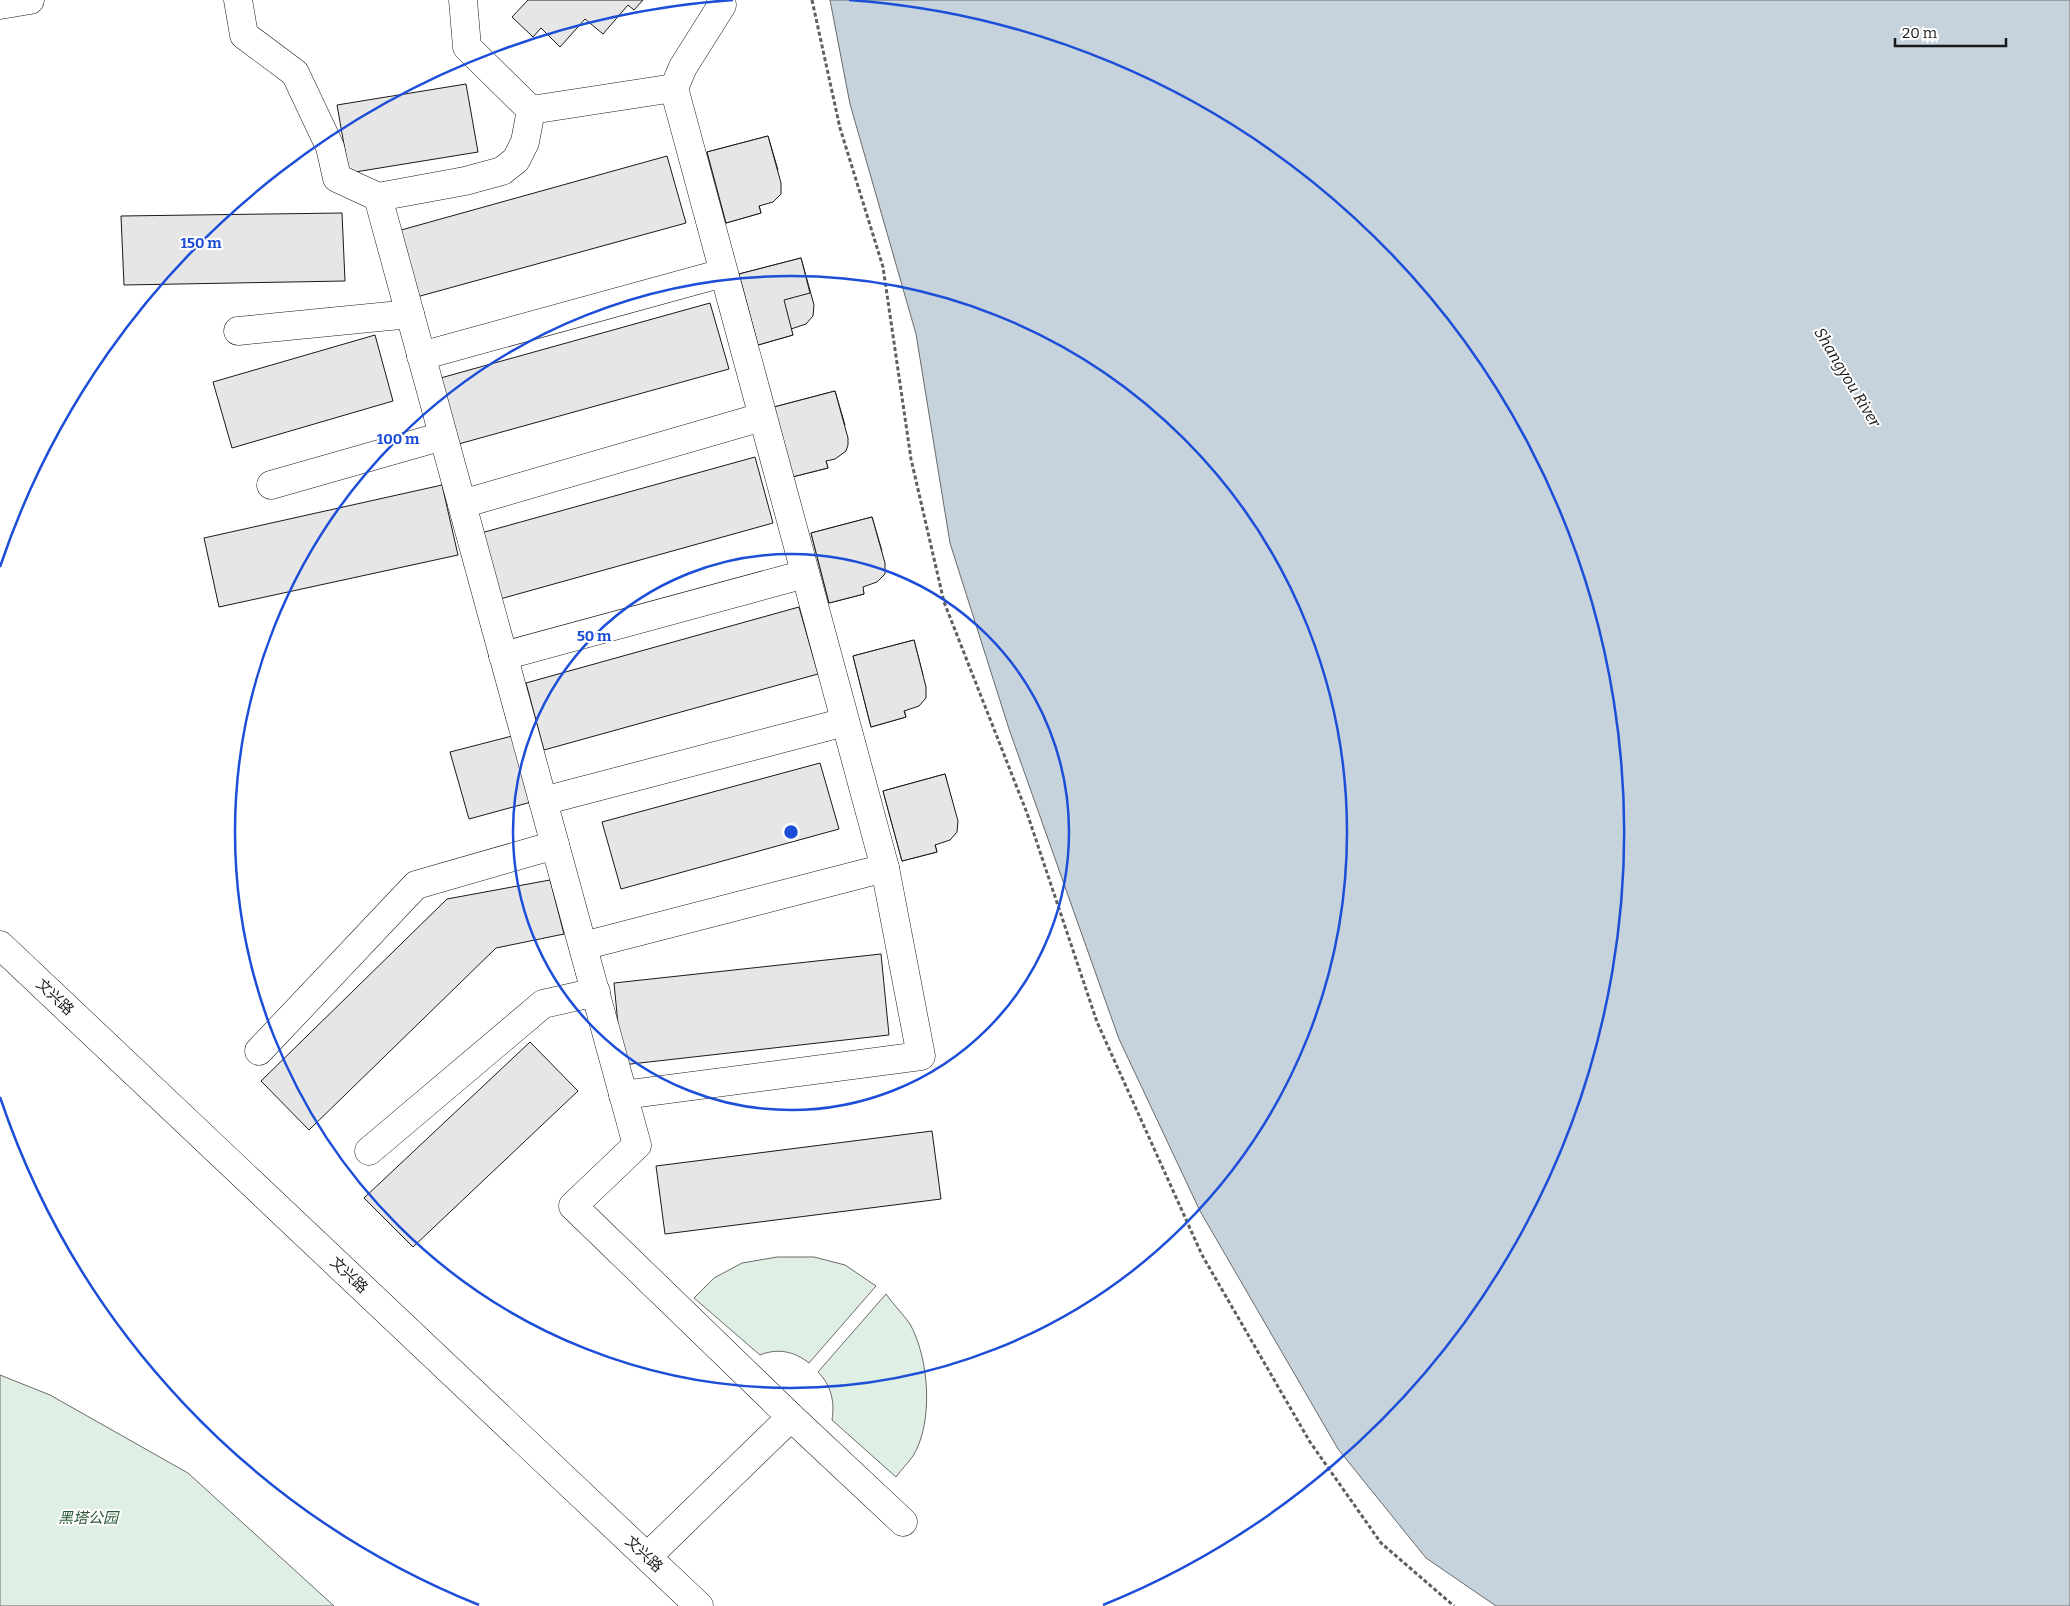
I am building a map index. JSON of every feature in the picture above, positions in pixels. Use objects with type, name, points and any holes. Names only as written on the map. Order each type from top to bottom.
[{"type":"street","points":[[0,5],[30,0]]},
{"type":"street","points":[[238,0],[244,35],[295,73],[330,147],[337,178],[378,197],[465,181],[502,171],[516,160],[525,142],[531,110]]},
{"type":"street","points":[[462,0],[467,47],[531,110]]},
{"type":"street","points":[[623,1095],[921,1056],[884,868],[674,88],[683,67],[722,5],[721,0]]},
{"type":"street","points":[[531,110],[674,88]]},
{"type":"street","points":[[378,197],[637,1145],[573,1206],[791,1417],[903,1522]]},
{"type":"street","points":[[421,356],[723,272]]},
{"type":"street","points":[[238,331],[410,314]]},
{"type":"street","points":[[462,504],[762,417]]},
{"type":"street","points":[[271,485],[443,436]]},
{"type":"street","points":[[504,656],[805,574]]},
{"type":"street","points":[[543,801],[846,722]]},
{"type":"street","points":[[259,1051],[416,885],[555,845]]},
{"type":"street","points":[[583,946],[884,868]]},
{"type":"street","name":"文兴路","points":[[0,945],[699,1606]]},
{"type":"street","points":[[369,1151],[543,1004],[596,992]]},
{"type":"street","points":[[647,1557],[791,1417]]},
{"type":"path","points":[[812,0],[840,128],[883,267],[911,459],[944,602],[1027,813],[1096,1022],[1202,1255],[1310,1442],[1381,1543],[1454,1606]]},
{"type":"green space","points":[[777,1257],[814,1257],[845,1265],[876,1286],[809,1363],[791,1353],[779,1351],[760,1355],[694,1298],[714,1278],[742,1263]]},
{"type":"green space","points":[[886,1294],[910,1324],[916,1338],[925,1372],[926,1390],[924,1426],[920,1442],[913,1456],[896,1477],[832,1420],[831,1394],[826,1382],[818,1372]]},
{"type":"green space","name":"黑塔公园","points":[[0,1375],[50,1395],[188,1473],[334,1606],[0,1606]]},
{"type":"water","name":"Shangyou River","points":[[830,0],[2070,0],[2070,1606],[1496,1606],[1426,1558],[1338,1449],[1200,1211],[1119,1039],[1009,729],[950,543],[916,334],[850,104]]},
{"type":"building","points":[[528,0],[643,0],[634,10],[628,5],[603,34],[585,19],[560,47],[541,28],[533,37],[512,17]]},
{"type":"building","points":[[466,84],[478,152],[349,173],[337,105]]},
{"type":"building","points":[[768,136],[778,170],[752,178],[761,213],[726,223],[707,152]]},
{"type":"building","points":[[768,136],[781,183],[781,194],[773,202],[759,206],[761,213],[726,223],[707,152]]},
{"type":"building","points":[[667,156],[686,223],[413,298],[394,232]]},
{"type":"building","points":[[342,213],[345,281],[124,285],[121,216]]},
{"type":"building","points":[[801,258],[814,305],[813,316],[806,324],[791,329],[793,335],[758,345],[739,274]]},
{"type":"building","points":[[801,258],[810,293],[784,300],[793,335],[758,345],[739,274]]},
{"type":"building","points":[[710,303],[729,369],[455,445],[437,379]]},
{"type":"building","points":[[375,335],[393,401],[232,448],[213,382]]},
{"type":"building","points":[[835,391],[845,425],[818,433],[828,468],[792,477],[774,407]]},
{"type":"building","points":[[835,391],[848,438],[846,451],[835,459],[826,461],[828,468],[792,477],[774,407]]},
{"type":"building","points":[[755,457],[773,523],[500,599],[481,533]]},
{"type":"building","points":[[442,485],[458,555],[219,607],[204,538]]},
{"type":"building","points":[[872,517],[882,551],[855,558],[864,594],[829,603],[811,533]]},
{"type":"building","points":[[872,517],[885,563],[885,574],[877,582],[863,587],[864,594],[829,603],[811,533]]},
{"type":"building","points":[[799,607],[818,674],[544,750],[526,683]]},
{"type":"building","points":[[914,640],[923,675],[897,682],[906,717],[871,727],[853,656]]},
{"type":"building","points":[[914,640],[926,687],[926,698],[919,706],[904,711],[906,717],[871,727],[853,656]]},
{"type":"building","points":[[516,735],[535,801],[469,819],[450,752]]},
{"type":"building","points":[[820,763],[839,829],[621,889],[602,822]]},
{"type":"building","points":[[945,774],[954,809],[928,817],[937,852],[902,861],[883,791]]},
{"type":"building","points":[[945,774],[958,821],[957,832],[950,840],[935,845],[937,852],[902,861],[883,791]]},
{"type":"building","points":[[550,880],[564,934],[496,948],[309,1130],[261,1081],[447,899]]},
{"type":"building","points":[[881,954],[889,1035],[622,1065],[614,983]]},
{"type":"building","points":[[530,1042],[578,1091],[413,1247],[364,1198]]},
{"type":"building","points":[[932,1131],[941,1199],[665,1234],[656,1166]]}]
